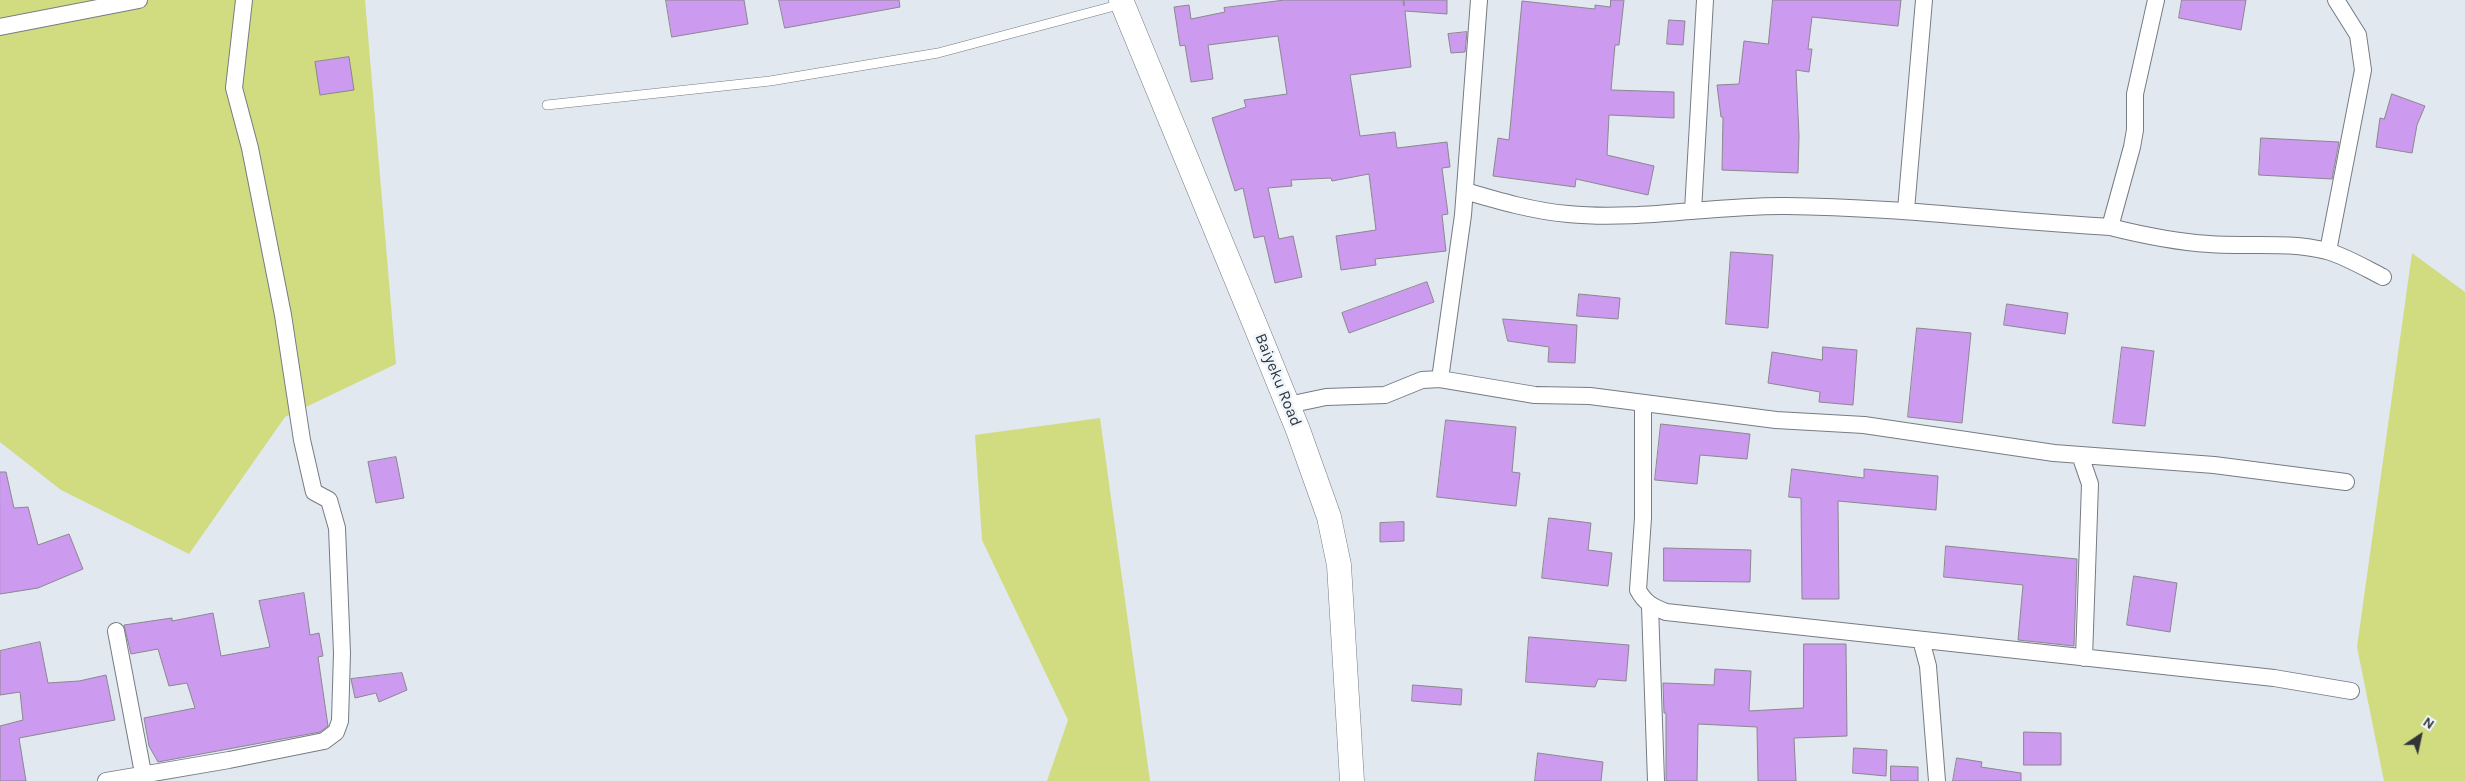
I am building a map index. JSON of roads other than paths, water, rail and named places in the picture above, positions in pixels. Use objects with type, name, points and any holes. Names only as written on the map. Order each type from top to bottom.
[{"type":"main road","name":"Baiyeku Road","points":[[1122,2],[1288,405],[1329,517],[1339,565],[1352,781]]},
{"type":"street","points":[[0,27],[140,0]]},
{"type":"street","points":[[106,781],[143,773],[229,760],[324,741],[336,732],[340,721],[342,653],[337,528],[329,500],[314,492],[310,478],[302,440],[281,306],[250,148],[234,88],[244,0]]},
{"type":"street","points":[[1440,379],[1465,191],[1479,0]]},
{"type":"street","points":[[1693,211],[1705,0]]},
{"type":"street","points":[[1906,210],[1924,0]]},
{"type":"street","points":[[2110,227],[2136,130],[2135,94],[2156,0]]},
{"type":"street","points":[[2328,252],[2363,70],[2358,35],[2336,0]]},
{"type":"street","points":[[1465,191],[1513,204],[1569,214],[1620,215],[1785,206],[1906,210],[2110,227],[2188,242],[2209,244],[2259,243],[2300,246],[2328,252],[2383,277]]},
{"type":"street","points":[[1288,405],[1326,398],[1385,395],[1422,380],[1440,379],[1535,394],[1590,396],[1776,420],[1864,425],[2054,453],[2214,465],[2346,482]]},
{"type":"street","points":[[1643,404],[1643,518],[1638,590],[1650,606],[1666,612],[2274,678],[2352,691]]},
{"type":"street","points":[[2080,455],[2090,484],[2084,658]]},
{"type":"street","points":[[1650,606],[1656,781]]},
{"type":"street","points":[[116,631],[143,773]]},
{"type":"street","points":[[1921,640],[1928,666],[1937,781]]},
{"type":"street","points":[[1928,666],[1940,643]]},
{"type":"lane","points":[[547,105],[770,81],[938,53],[1122,2]]}]
